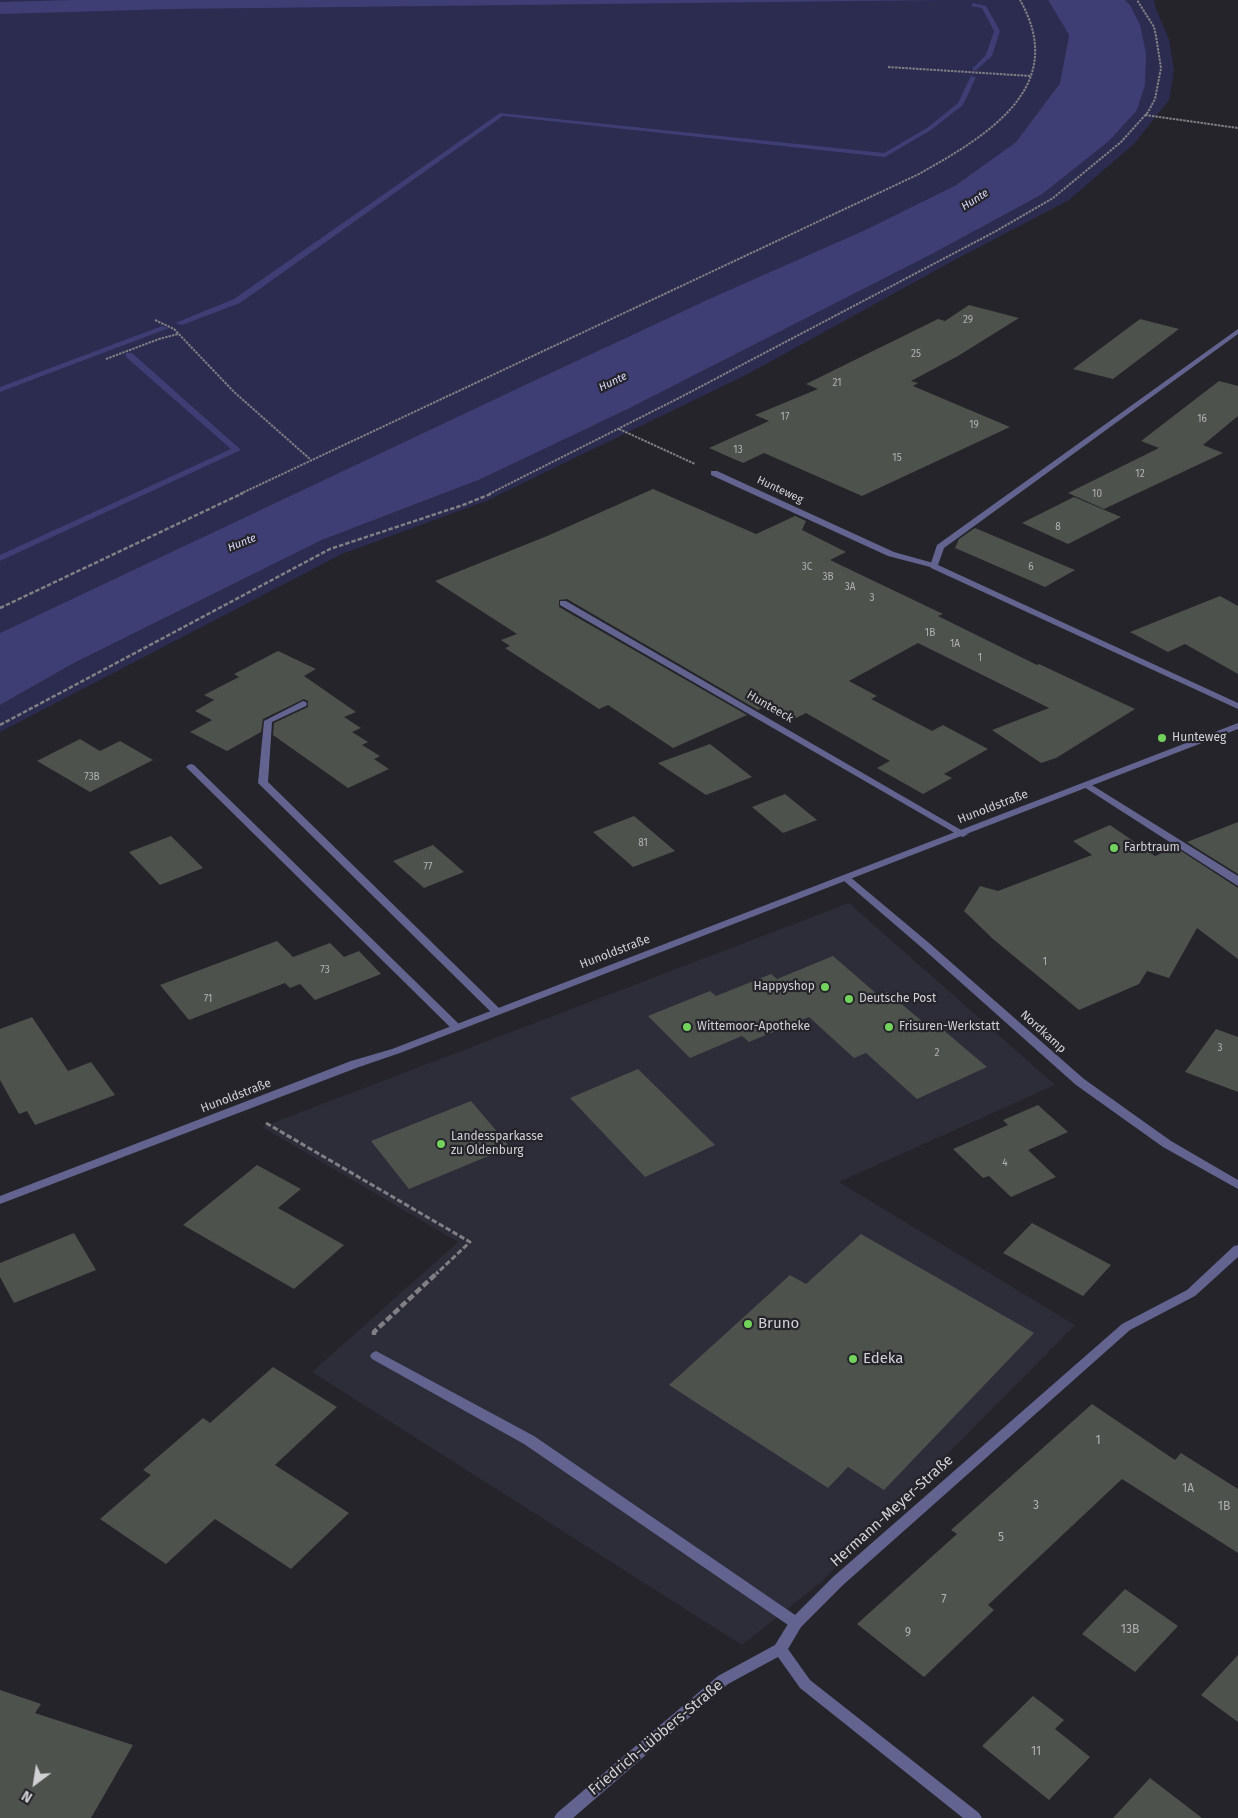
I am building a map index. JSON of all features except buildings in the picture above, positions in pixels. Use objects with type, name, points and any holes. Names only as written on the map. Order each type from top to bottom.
[{"type":"street","points":[[934,566],[940,546],[1238,331]]},
{"type":"street","name":"Hunteweg","points":[[714,473],[891,554],[934,566],[1238,706]]},
{"type":"street","name":"Hunteeck","points":[[563,603],[963,834]]},
{"type":"street","points":[[303,704],[268,721],[263,783],[496,1011]]},
{"type":"street","name":"Hunoldstraße","points":[[0,1200],[963,834],[1238,726]]},
{"type":"street","points":[[191,767],[456,1027]]},
{"type":"street","points":[[1087,785],[1237,880],[1238,883]]},
{"type":"street","name":"Nordkamp","points":[[846,878],[1080,1082],[1167,1144],[1238,1185]]},
{"type":"street","name":"Hermann-Meyer-Straße","points":[[780,1649],[796,1622],[838,1581],[1126,1327],[1191,1293],[1238,1249]]},
{"type":"street","points":[[376,1356],[529,1440],[796,1622]]},
{"type":"street","points":[[780,1649],[805,1684],[974,1818]]},
{"type":"street","name":"Friedrich-Lübbers-Straße","points":[[562,1818],[723,1680],[780,1649]]},
{"type":"path","points":[[0,608],[919,174],[950,157],[981,135],[1018,101],[1031,76],[1037,55],[1036,36],[1020,0]]},
{"type":"path","points":[[0,725],[330,549],[377,535],[495,492],[680,398],[998,230],[1053,198],[1121,142],[1148,112],[1156,99],[1161,68],[1154,27],[1136,0]]},
{"type":"path","points":[[888,67],[1031,76]]},
{"type":"path","points":[[1145,115],[1238,128]]},
{"type":"path","points":[[155,320],[174,329],[234,392],[311,460]]},
{"type":"path","points":[[106,358],[159,338],[179,334]]},
{"type":"path","points":[[618,428],[714,473]]},
{"type":"path","points":[[243,1108],[470,1242],[374,1332],[376,1356]]},
{"type":"shaded area","points":[[0,0],[1048,0],[1069,35],[1060,83],[1016,142],[956,185],[865,230],[709,299],[0,633]]},
{"type":"shaded area","points":[[1125,0],[1154,0],[1169,39],[1174,70],[1169,100],[1134,144],[1069,200],[951,262],[748,374],[486,501],[342,554],[0,732],[0,705],[74,663],[322,540],[481,479],[628,409],[930,255],[1041,195],[1073,168],[1130,5]]},
{"type":"shaded area","points":[[849,903],[1055,1085],[839,1182],[1075,1325],[820,1583],[742,1645],[312,1372],[458,1242],[262,1127]]},
{"type":"water","points":[[72,0],[946,0],[174,9],[0,14],[0,2]]},
{"type":"water","name":"Hunte","points":[[1048,0],[1125,0],[1130,5],[1140,25],[1146,53],[1145,85],[1137,110],[1109,141],[1041,195],[930,255],[628,409],[481,479],[322,540],[74,663],[0,705],[0,633],[709,299],[865,230],[956,185],[1016,142],[1060,83],[1069,35]]},
{"type":"waterway","points":[[973,5],[984,7],[997,31],[989,56],[975,69]]},
{"type":"waterway","points":[[179,323],[237,301],[502,114],[885,155],[929,129],[961,104],[973,77]]},
{"type":"waterway","points":[[0,390],[165,328]]},
{"type":"waterway","points":[[0,558],[237,450],[129,355]]},
{"type":"place","name":"Hunteweg","points":[[1162,738]]},
{"type":"place","name":"Farbtraum","points":[[1114,848]]},
{"type":"place","name":"Happyshop","points":[[825,987]]},
{"type":"place","name":"Deutsche Post","points":[[849,999]]},
{"type":"place","name":"Wittemoor-Apotheke","points":[[687,1027]]},
{"type":"place","name":"Frisuren-Werkstatt","points":[[889,1027]]},
{"type":"place","name":"Landessparkasse zu Oldenburg","points":[[441,1144]]},
{"type":"place","name":"Bruno","points":[[748,1324]]},
{"type":"place","name":"Edeka","points":[[853,1359]]}]
